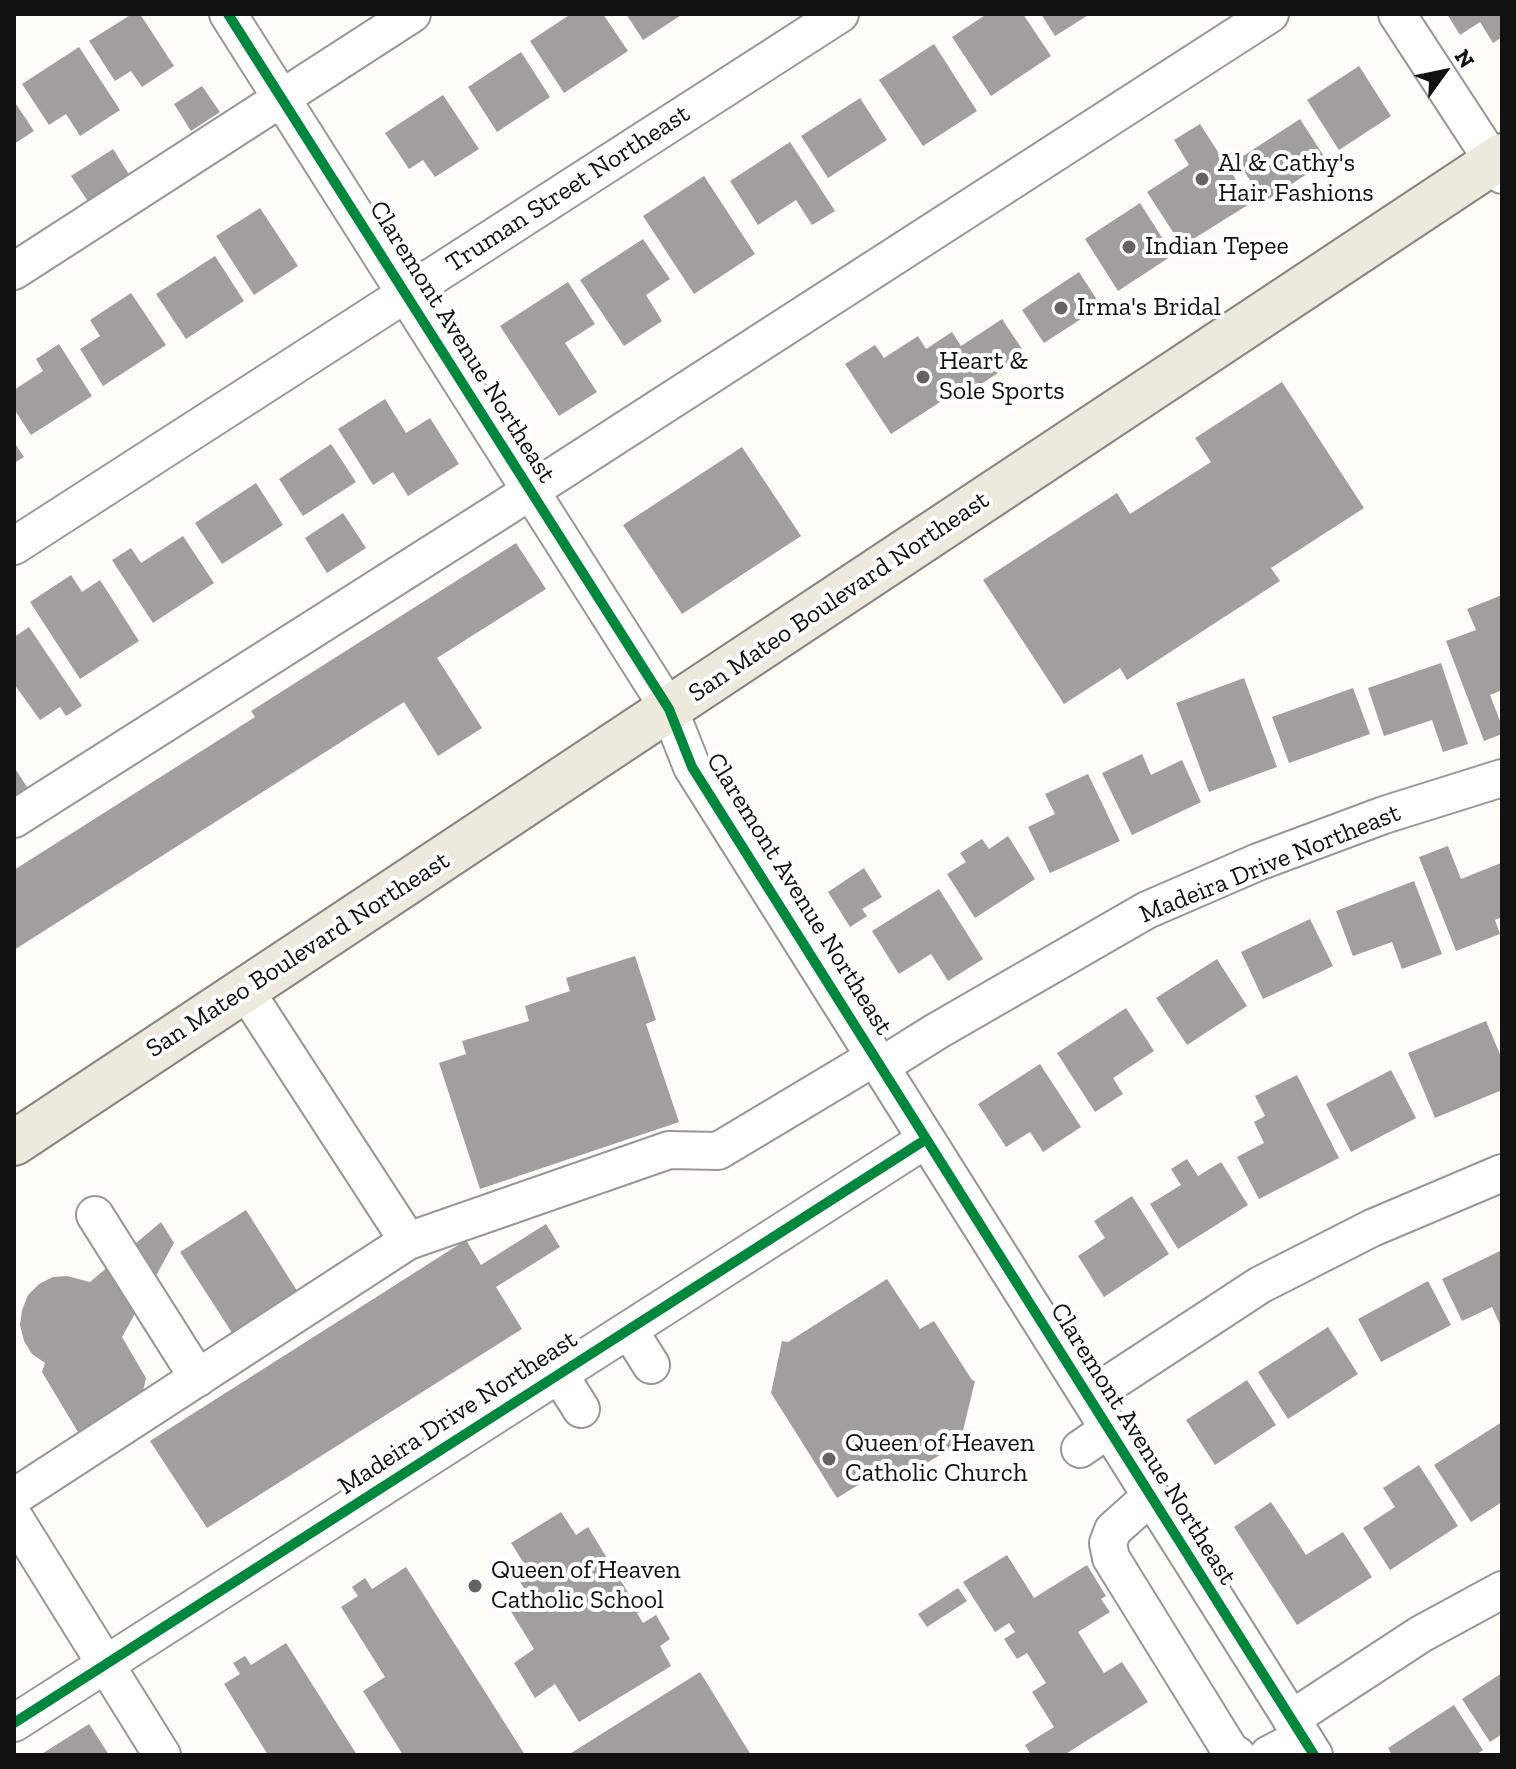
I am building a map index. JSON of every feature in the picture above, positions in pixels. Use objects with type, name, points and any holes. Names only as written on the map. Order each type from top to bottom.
[{"type":"main road","name":"San Mateo Boulevard Northeast","points":[[14,1143],[1499,164]]},
{"type":"street","name":"Claremont Avenue Northeast","points":[[228,14],[669,709],[692,767],[1089,1397],[1095,1439],[1151,1496],[1302,1737]]},
{"type":"street","points":[[14,271],[412,14]]},
{"type":"street","name":"Truman Street Northeast","points":[[14,546],[840,14]]},
{"type":"street","points":[[14,819],[1270,14]]},
{"type":"street","points":[[1397,14],[1499,164]]},
{"type":"street","name":"Madeira Drive Northeast","points":[[14,1497],[408,1241],[669,1150],[718,1151],[937,1031],[1147,910],[1258,862],[1384,815],[1502,778]]},
{"type":"street","points":[[245,990],[408,1241]]},
{"type":"street","name":"Madeira Drive Northeast","points":[[14,1723],[925,1140]]},
{"type":"street","points":[[1089,1397],[1260,1285],[1372,1228],[1502,1173]]},
{"type":"street","points":[[95,1215],[198,1378]]},
{"type":"street","points":[[629,1330],[651,1365]]},
{"type":"street","points":[[559,1374],[581,1409]]},
{"type":"street","points":[[1151,1496],[1113,1530],[1108,1543],[1111,1558],[1231,1752],[1237,1755]]},
{"type":"street","points":[[14,1517],[162,1755]]},
{"type":"street","points":[[1268,1755],[1302,1737],[1421,1634],[1502,1590]]},
{"type":"building","points":[[132,14],[140,14],[174,66],[142,87],[131,71],[115,81],[89,41]]},
{"type":"building","points":[[571,14],[603,14],[628,51],[564,93],[530,41]]},
{"type":"building","points":[[626,14],[683,14],[643,40]]},
{"type":"building","points":[[987,14],[1023,14],[1051,56],[991,96],[952,37]]},
{"type":"building","points":[[1041,14],[1090,14],[1055,36]]},
{"type":"building","points":[[1447,14],[1502,14],[1502,37],[1493,43],[1480,22],[1460,35]]},
{"type":"building","points":[[934,44],[977,111],[923,146],[879,80]]},
{"type":"building","points":[[79,47],[120,110],[80,136],[66,114],[49,125],[22,84]]},
{"type":"building","points":[[521,52],[550,97],[497,132],[468,87]]},
{"type":"building","points":[[1359,66],[1391,116],[1339,150],[1307,100]]},
{"type":"building","points":[[202,86],[220,112],[191,131],[174,104]]},
{"type":"building","points":[[443,95],[479,149],[435,177],[423,160],[409,169],[385,133]]},
{"type":"building","points":[[860,98],[887,140],[828,178],[801,136]]},
{"type":"building","points":[[14,101],[34,131],[14,144]]},
{"type":"building","points":[[1300,119],[1327,161],[1264,202],[1237,160]]},
{"type":"building","name":"Al & Cathy's Hair Fashions","points":[[1200,124],[1251,203],[1182,246],[1147,192],[1189,165],[1174,140]]},
{"type":"building","points":[[790,142],[835,211],[812,225],[796,200],[758,225],[730,181]]},
{"type":"building","points":[[113,149],[130,176],[89,203],[71,176]]},
{"type":"building","points":[[704,176],[755,254],[694,294],[643,216]]},
{"type":"building","name":"Indian Tepee","points":[[1140,203],[1173,255],[1118,291],[1085,239]]},
{"type":"building","points":[[260,208],[298,266],[254,295],[216,236]]},
{"type":"building","points":[[643,239],[670,279],[646,295],[662,321],[624,346],[580,280]]},
{"type":"building","points":[[215,256],[244,301],[186,339],[156,294]]},
{"type":"building","name":"Irma's Bridal","points":[[1079,272],[1101,306],[1044,343],[1022,310]]},
{"type":"building","points":[[568,282],[595,324],[565,343],[597,392],[559,416],[500,326]]},
{"type":"building","points":[[131,293],[166,345],[103,386],[80,349],[100,336],[90,320]]},
{"type":"building","name":"Heart & Sole Sports","points":[[1002,319],[1026,355],[961,397],[957,391],[891,434],[845,364],[875,345],[884,358],[918,336],[926,349],[952,332],[961,346]]},
{"type":"building","points":[[59,344],[92,396],[31,435],[14,409],[14,390],[43,371],[36,359]]},
{"type":"building","points":[[1282,382],[1364,508],[1271,568],[1280,581],[1127,680],[1120,668],[1064,704],[983,580],[1117,493],[1130,514],[1211,462],[1195,438]]},
{"type":"building","points":[[385,399],[406,433],[430,418],[459,464],[408,496],[393,472],[373,485],[338,429]]},
{"type":"building","points":[[14,442],[24,457],[14,463]]},
{"type":"building","points":[[331,444],[356,482],[303,516],[279,479]]},
{"type":"building","points":[[742,447],[801,536],[682,614],[623,525]]},
{"type":"building","points":[[256,483],[283,525],[222,564],[195,523]]},
{"type":"building","points":[[343,513],[366,548],[327,573],[305,538]]},
{"type":"building","points":[[183,536],[214,583],[153,623],[112,560],[131,548],[141,563]]},
{"type":"building","points":[[516,543],[546,589],[437,658],[482,728],[438,756],[404,702],[14,950],[14,870],[255,717],[251,711]]},
{"type":"building","points":[[71,575],[82,592],[100,580],[139,641],[80,679],[30,602]]},
{"type":"building","points":[[1502,595],[1502,690],[1490,695],[1502,734],[1484,741],[1446,641],[1476,630],[1467,609]]},
{"type":"building","points":[[29,627],[82,706],[66,716],[60,707],[40,720],[14,684],[14,637]]},
{"type":"building","points":[[1441,663],[1468,744],[1443,752],[1432,720],[1384,736],[1368,688]]},
{"type":"building","points":[[1244,678],[1277,767],[1209,792],[1176,703]]},
{"type":"building","points":[[1353,688],[1370,734],[1289,763],[1272,717]]},
{"type":"building","points":[[1142,754],[1151,775],[1182,760],[1201,802],[1132,835],[1102,773]]},
{"type":"building","points":[[14,767],[27,787],[14,796]]},
{"type":"building","points":[[1088,774],[1120,841],[1050,873],[1028,827],[1055,814],[1045,794]]},
{"type":"building","points":[[1008,836],[1035,879],[975,918],[947,874],[966,862],[960,853],[982,839],[989,849]]},
{"type":"building","points":[[1448,846],[1461,879],[1501,863],[1502,866],[1502,917],[1495,920],[1500,934],[1456,951],[1419,857]]},
{"type":"building","points":[[864,868],[882,897],[862,909],[867,916],[850,927],[828,892]]},
{"type":"building","points":[[1414,881],[1442,954],[1402,969],[1392,942],[1353,956],[1336,911]]},
{"type":"building","points":[[939,889],[983,959],[948,981],[931,954],[899,974],[872,931]]},
{"type":"building","points":[[1310,919],[1333,966],[1263,999],[1241,952]]},
{"type":"building","points":[[635,956],[656,1020],[646,1024],[679,1122],[480,1189],[439,1063],[466,1054],[462,1041],[529,1021],[525,1006],[570,991],[566,978]]},
{"type":"building","points":[[1217,959],[1247,1006],[1187,1045],[1156,998]]},
{"type":"building","points":[[1126,1008],[1154,1051],[1113,1078],[1123,1094],[1095,1112],[1057,1053]]},
{"type":"building","points":[[1486,1021],[1502,1059],[1502,1090],[1435,1118],[1408,1053]]},
{"type":"building","points":[[1040,1064],[1081,1127],[1043,1152],[1030,1132],[1006,1147],[978,1104]]},
{"type":"building","points":[[1391,1070],[1416,1118],[1351,1152],[1326,1104]]},
{"type":"building","points":[[1297,1075],[1339,1158],[1259,1199],[1237,1157],[1264,1143],[1254,1122],[1265,1116],[1255,1096]]},
{"type":"building","points":[[1187,1159],[1198,1176],[1221,1162],[1248,1205],[1178,1249],[1150,1204],[1181,1185],[1171,1169]]},
{"type":"building","points":[[1132,1196],[1169,1254],[1104,1297],[1078,1256],[1105,1238],[1094,1221]]},
{"type":"building","points":[[246,1210],[299,1294],[234,1336],[180,1252]]},
{"type":"building","points":[[161,1222],[174,1243],[122,1337],[146,1378],[143,1391],[78,1432],[42,1372],[45,1363],[32,1354],[24,1341],[20,1325],[22,1310],[28,1295],[39,1284],[53,1277],[67,1276],[90,1282]]},
{"type":"building","points":[[546,1224],[560,1247],[496,1287],[522,1329],[207,1528],[150,1441],[466,1240],[481,1265]]},
{"type":"building","points":[[1502,1250],[1502,1329],[1492,1307],[1462,1321],[1442,1279]]},
{"type":"building","points":[[887,1279],[920,1329],[934,1321],[975,1381],[960,1443],[898,1480],[889,1466],[837,1498],[771,1393],[782,1341],[788,1342]]},
{"type":"building","points":[[1428,1281],[1451,1325],[1381,1362],[1358,1319]]},
{"type":"building","points":[[1328,1327],[1358,1374],[1288,1419],[1258,1372]]},
{"type":"building","points":[[1247,1380],[1276,1425],[1215,1465],[1186,1420]]},
{"type":"building","points":[[1502,1422],[1502,1502],[1471,1522],[1434,1465]]},
{"type":"building","points":[[1419,1465],[1458,1526],[1390,1570],[1363,1528],[1395,1507],[1383,1488]]},
{"type":"building","points":[[1271,1502],[1306,1555],[1343,1532],[1372,1577],[1297,1625],[1234,1527]]},
{"type":"building","points":[[561,1512],[576,1535],[588,1527],[640,1612],[637,1613],[643,1623],[656,1615],[670,1639],[660,1646],[671,1666],[579,1722],[555,1684],[535,1698],[514,1663],[534,1649],[507,1605],[527,1593],[514,1572],[525,1565],[511,1543]]},
{"type":"building","points":[[1007,1555],[1034,1598],[1087,1565],[1106,1596],[1101,1599],[1110,1612],[1078,1632],[1104,1673],[1122,1662],[1148,1702],[1064,1755],[1031,1755],[1025,1745],[1054,1727],[1032,1692],[1046,1683],[1027,1653],[1017,1659],[1004,1639],[1015,1632],[1009,1623],[995,1632],[963,1582]]},
{"type":"building","points":[[406,1567],[525,1755],[403,1755],[363,1691],[385,1677],[341,1607],[358,1596],[352,1587],[365,1578],[372,1589]]},
{"type":"building","points":[[958,1588],[967,1601],[927,1627],[918,1614]]},
{"type":"building","points":[[286,1643],[357,1755],[268,1755],[224,1684],[240,1674],[233,1663],[245,1656],[251,1665]]},
{"type":"building","points":[[700,1672],[751,1755],[568,1755]]},
{"type":"building","points":[[1502,1673],[1502,1734],[1490,1742],[1462,1699]]},
{"type":"building","points":[[1454,1705],[1483,1750],[1476,1755],[1392,1755],[1388,1748]]},
{"type":"building","points":[[89,1724],[109,1755],[40,1755]]},
{"type":"cycle path","points":[[228,14],[669,709],[692,767],[1314,1755]]},
{"type":"cycle path","points":[[14,1723],[925,1140]]},
{"type":"place","name":"Al & Cathy's Hair Fashions","points":[[1202,179]]},
{"type":"place","name":"Indian Tepee","points":[[1129,247]]},
{"type":"place","name":"Irma's Bridal","points":[[1061,308]]},
{"type":"place","name":"Heart & Sole Sports","points":[[923,377]]},
{"type":"place","name":"Queen of Heaven Catholic Church","points":[[829,1459]]},
{"type":"place","name":"Queen of Heaven Catholic School","points":[[475,1586]]}]
